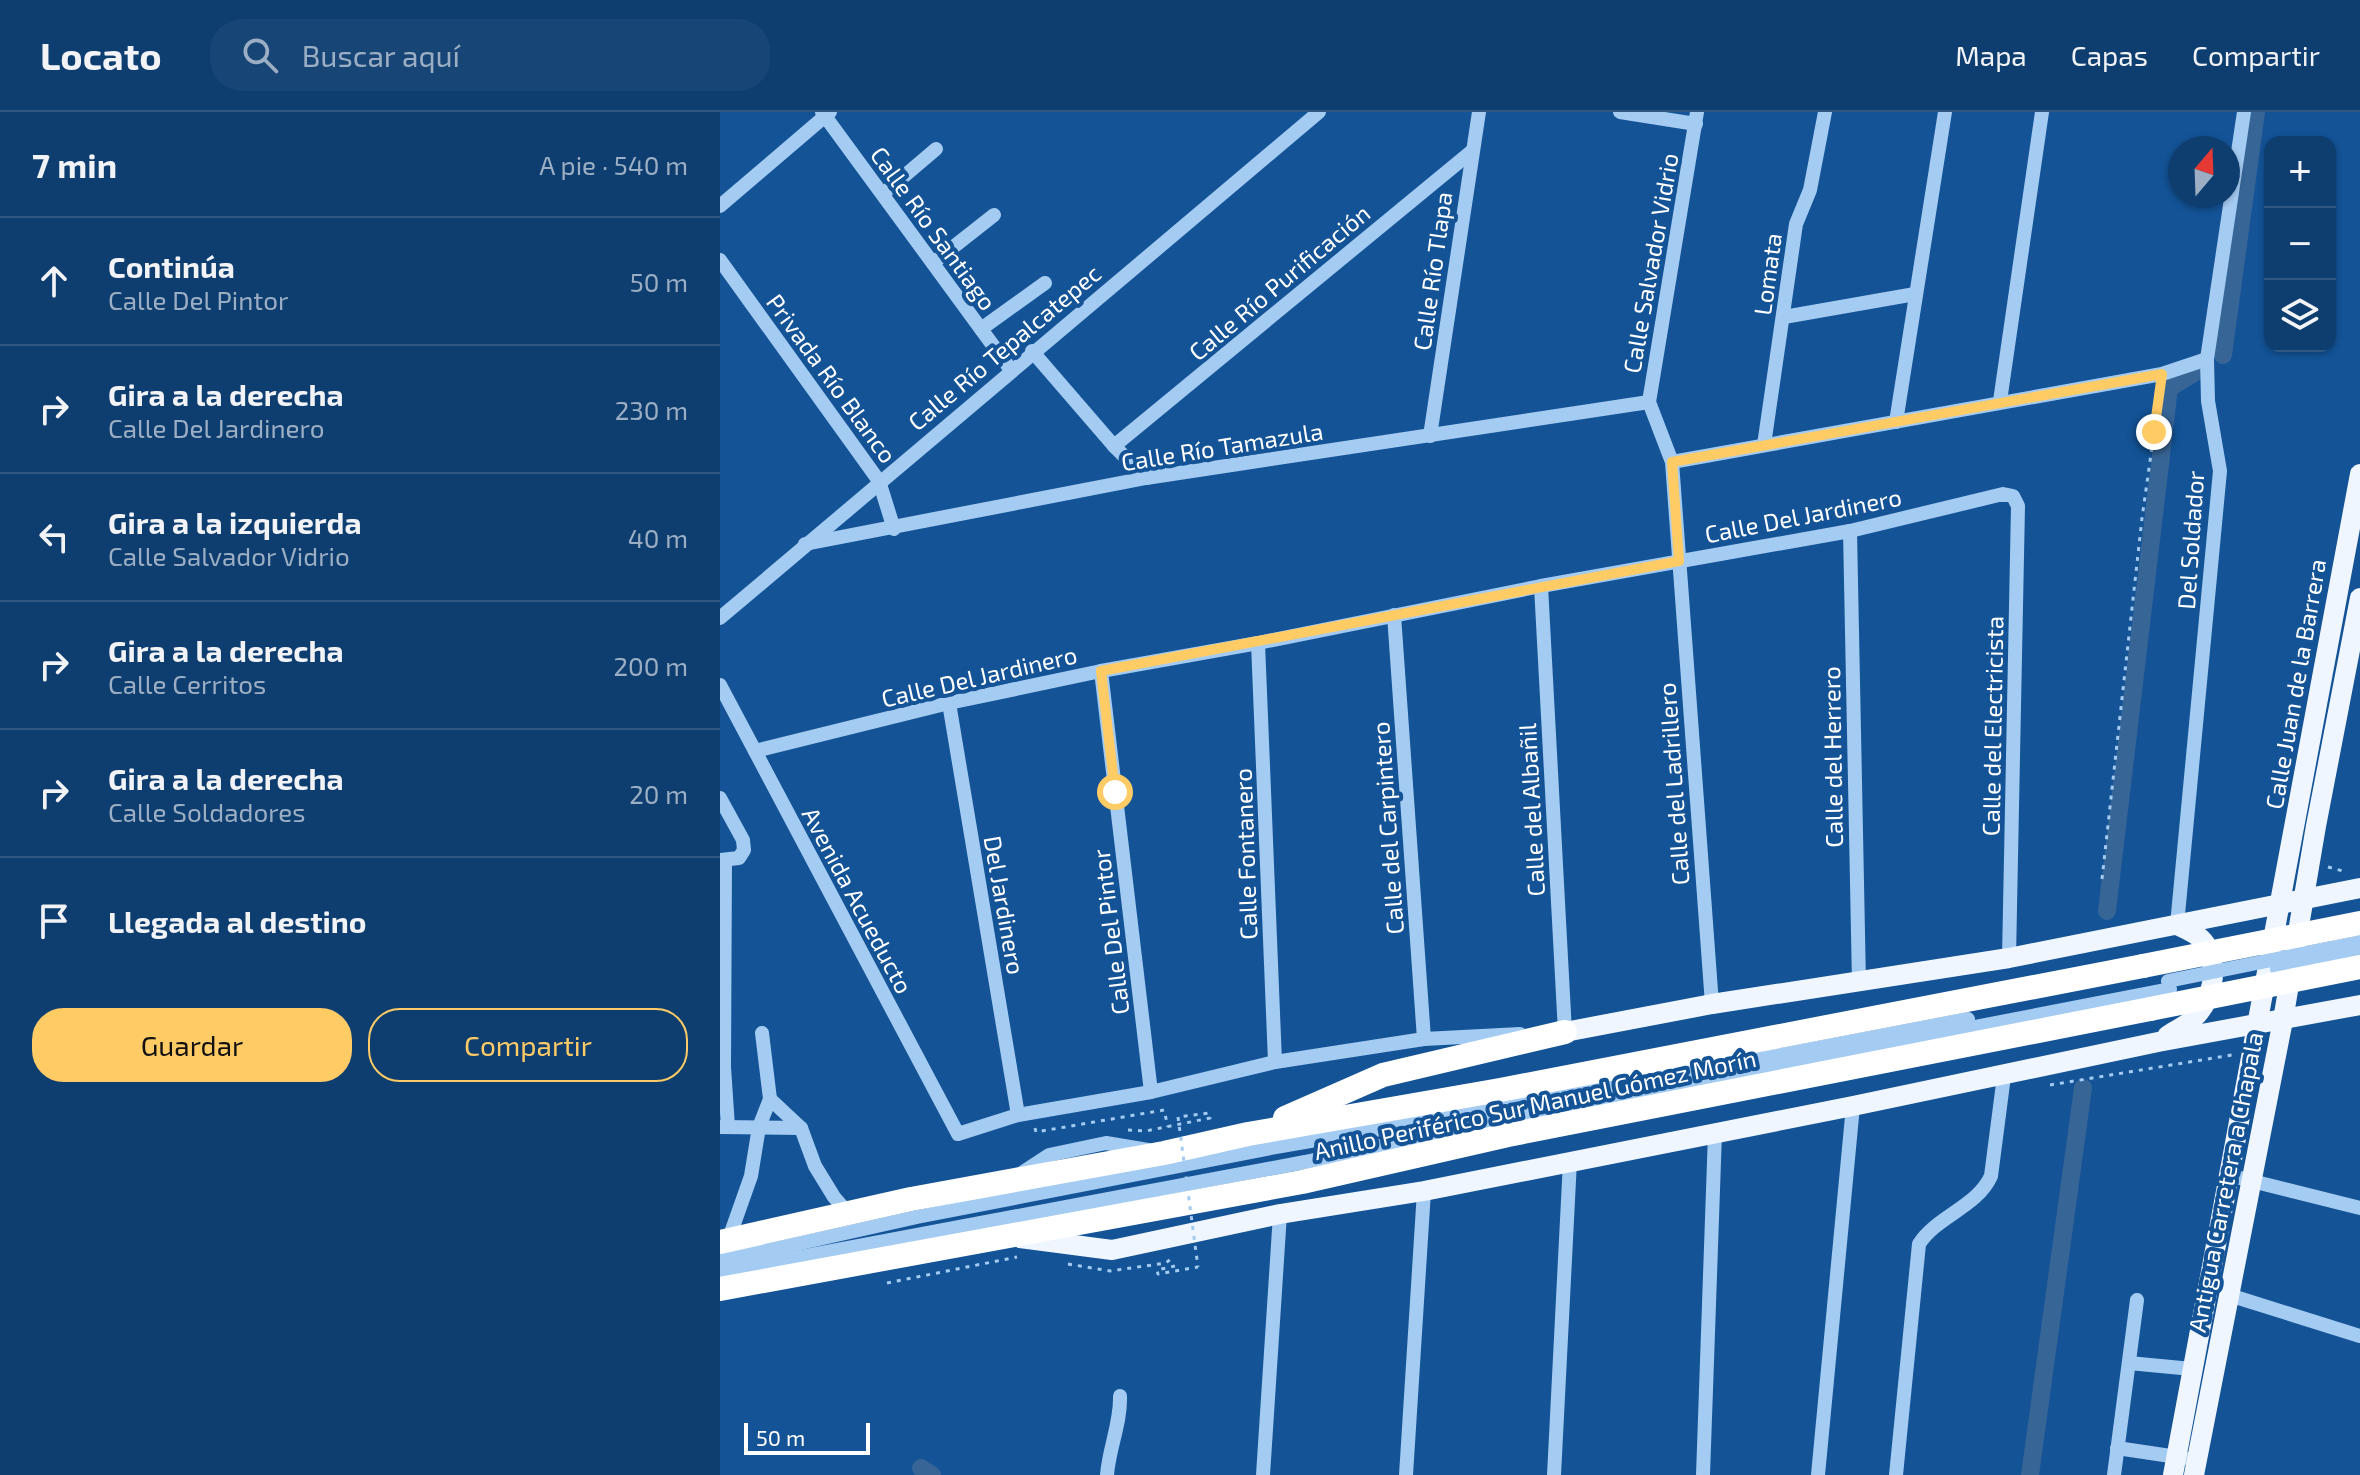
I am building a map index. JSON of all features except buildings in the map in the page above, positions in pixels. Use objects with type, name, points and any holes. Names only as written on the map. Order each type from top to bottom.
[{"type":"highway","name":"Anillo Periférico Sur Manuel Gómez Morín","points":[[723,1248],[848,1213],[914,1208],[1248,1134],[1500,1090],[2360,923]]},
{"type":"highway","name":"Anillo Periférico Sur Manuel Gómez Morín","points":[[720,1289],[929,1243],[1013,1238],[1302,1182],[1524,1132],[2360,967]]},
{"type":"highway","points":[[1248,1134],[1383,1075],[1565,1032]]},
{"type":"main road","name":"Calle Juan de la Barrera","points":[[2281,903],[2360,474]]},
{"type":"main road","name":"Calle Juan de la Barrera","points":[[2304,899],[2360,598]]},
{"type":"main road","points":[[1565,1032],[1712,1004],[2009,958],[2360,888]]},
{"type":"main road","name":"Antigua Carretera a Chapala","points":[[2196,1468],[2304,899]]},
{"type":"main road","name":"Antigua Carretera a Chapala","points":[[2175,1466],[2281,903]]},
{"type":"main road","points":[[2158,1042],[2192,1020],[2213,986],[2207,945],[2193,932],[2177,925]]},
{"type":"main road","points":[[1013,1238],[1112,1250],[1280,1214],[1424,1191],[2004,1076],[2158,1042],[2360,1005]]},
{"type":"street","name":"Calle Río Tepalcatepec","points":[[720,618],[1032,351],[1319,112]]},
{"type":"street","name":"Calle Río Tlapa","points":[[1430,436],[1479,112]]},
{"type":"street","points":[[1620,112],[1696,118]]},
{"type":"street","name":"Lomata","points":[[1764,445],[1796,224],[1810,190],[1825,112]]},
{"type":"street","points":[[1896,422],[1945,112]]},
{"type":"street","points":[[2000,401],[2042,112]]},
{"type":"street","name":"Del Soldador","points":[[2177,925],[2220,471],[2208,401],[2207,359],[2244,112]]},
{"type":"street","points":[[720,206],[826,113]]},
{"type":"street","name":"Calle Río Santiago","points":[[826,113],[1011,370]]},
{"type":"street","name":"Calle Salvador Vidrio","points":[[1679,561],[1672,462],[1649,402],[1696,118]]},
{"type":"street","points":[[883,194],[936,149]]},
{"type":"street","name":"Calle Río Purificación","points":[[1114,446],[1471,152]]},
{"type":"street","points":[[933,263],[994,215]]},
{"type":"street","name":"Privada Río Blanco","points":[[720,260],[879,481],[894,529]]},
{"type":"street","points":[[981,329],[1045,283]]},
{"type":"street","points":[[1784,317],[1915,294]]},
{"type":"street","points":[[1032,351],[1114,446],[1146,478]]},
{"type":"street","points":[[1672,462],[2162,374],[2207,359]]},
{"type":"street","name":"Calle Río Tamazula","points":[[805,544],[1146,478],[1649,402]]},
{"type":"street","name":"Calle Del Jardinero","points":[[755,751],[949,703],[1101,671],[1541,586],[1850,531],[2003,494],[2013,496]]},
{"type":"street","name":"Calle del Electricista","points":[[2009,958],[2018,506],[2013,496]]},
{"type":"street","name":"Calle del Herrero","points":[[1850,531],[1859,983]]},
{"type":"street","name":"Calle del Ladrillero","points":[[1679,561],[1712,1004]]},
{"type":"street","name":"Calle del Albañil","points":[[1541,586],[1565,1032]]},
{"type":"street","name":"Calle del Carpintero","points":[[1394,615],[1424,1039]]},
{"type":"street","name":"Calle Fontanero","points":[[1258,643],[1275,1062]]},
{"type":"street","name":"Calle Del Pintor","points":[[1101,671],[1151,1092]]},
{"type":"street","name":"Avenida Acueducto","points":[[720,685],[958,1134],[1025,1114]]},
{"type":"street","name":"Del Jardinero","points":[[949,703],[1025,1114]]},
{"type":"street","points":[[720,798],[743,840],[744,850],[739,858],[723,860],[724,1127],[801,1128]]},
{"type":"street","points":[[1013,1238],[1305,1162],[2169,985],[2360,939]]},
{"type":"street","points":[[999,1190],[2360,952]]},
{"type":"street","points":[[1025,1114],[1151,1092],[1275,1062],[1424,1039],[1565,1032]]},
{"type":"street","points":[[723,1248],[751,1176],[759,1127],[770,1099],[762,1033]]},
{"type":"street","points":[[1896,1475],[1919,1244],[1927,1232],[1985,1188],[1991,1176],[2004,1076]]},
{"type":"street","points":[[770,1099],[801,1128],[815,1166],[848,1213]]},
{"type":"street","points":[[1818,1475],[1853,1106]]},
{"type":"street","points":[[1703,1475],[1715,1133]]},
{"type":"street","points":[[1554,1475],[1570,1161]]},
{"type":"street","points":[[2228,1175],[2360,1208]]},
{"type":"street","points":[[1406,1475],[1424,1191]]},
{"type":"street","points":[[723,1248],[914,1208]]},
{"type":"street","points":[[1263,1475],[1280,1214]]},
{"type":"street","points":[[720,1272],[929,1243]]},
{"type":"street","points":[[2229,1295],[2360,1336]]},
{"type":"street","points":[[2114,1475],[2137,1300]]},
{"type":"street","points":[[2129,1363],[2192,1369]]},
{"type":"street","points":[[1107,1475],[1108,1451],[1121,1412],[1120,1396]]},
{"type":"street","points":[[2117,1448],[2175,1466],[2196,1468]]},
{"type":"path","points":[[2102,879],[2142,518],[2162,374]]},
{"type":"path","points":[[1025,1114],[1036,1132],[1164,1110],[1168,1127]]},
{"type":"path","points":[[1166,1263],[1175,1266],[1157,1270],[1158,1274],[1198,1267],[1178,1117],[1209,1113],[1210,1118],[1183,1124]]},
{"type":"path","points":[[887,1283],[1013,1238]]},
{"type":"waterway","points":[[2223,355],[2256,112]]},
{"type":"waterway","points":[[2107,911],[2169,388],[2194,373]]},
{"type":"waterway","points":[[2030,1475],[2083,1088]]},
{"type":"waterway","points":[[921,1468],[932,1475]]},
{"type":"route","points":[[1115,792],[1101,671],[1679,561],[1672,462],[2162,374],[2154,432]]}]
